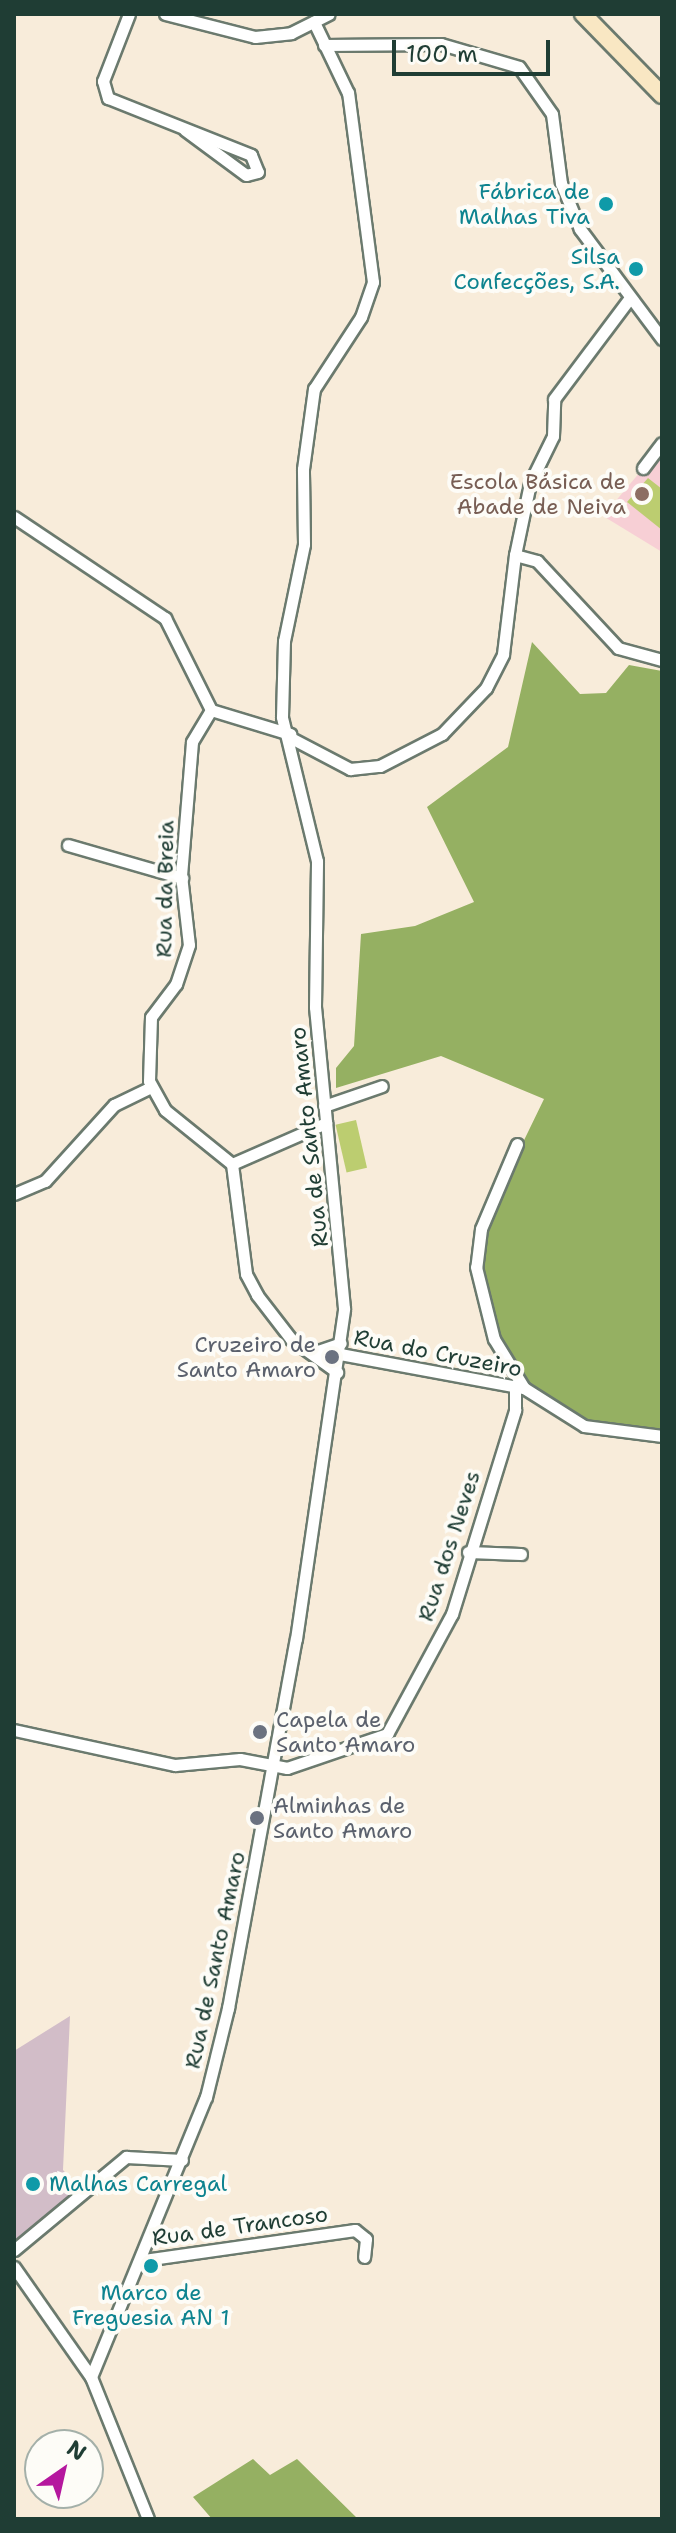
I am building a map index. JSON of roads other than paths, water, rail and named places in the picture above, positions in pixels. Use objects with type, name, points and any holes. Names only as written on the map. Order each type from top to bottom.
[{"type":"main road","points":[[583,14],[662,95]]},
{"type":"street","points":[[129,14],[104,90],[185,130],[251,155],[258,172],[246,175],[185,130]]},
{"type":"street","points":[[165,14],[255,37],[301,28],[329,14]]},
{"type":"street","points":[[301,28],[303,14]]},
{"type":"street","name":"Rua de Santo Amaro","points":[[91,2377],[144,2260],[182,2160],[228,2008],[274,1765],[340,1348],[340,1234],[315,1007],[317,861],[291,736],[282,717],[284,641],[306,529],[303,469],[314,389],[361,317],[373,282],[348,93],[314,22]]},
{"type":"street","points":[[324,45],[441,44],[519,67],[552,114],[566,201],[629,299],[662,339]]},
{"type":"street","points":[[14,517],[165,618],[211,710],[291,736],[357,771],[442,734],[496,673],[530,483],[553,436],[554,399],[629,299]]},
{"type":"street","points":[[643,468],[662,443]]},
{"type":"street","points":[[515,555],[537,561],[618,648],[662,660]]},
{"type":"street","name":"Rua da Breia","points":[[151,1087],[145,1038],[183,970],[189,945],[182,878],[192,742],[211,710]]},
{"type":"street","points":[[68,845],[182,878]]},
{"type":"street","points":[[324,1106],[382,1086]]},
{"type":"street","points":[[14,1194],[45,1181],[114,1105],[151,1087],[165,1110],[232,1164],[246,1274],[270,1318],[295,1342],[337,1372]]},
{"type":"street","points":[[232,1164],[326,1123]]},
{"type":"street","points":[[517,1144],[481,1229],[476,1267],[494,1339],[520,1386]]},
{"type":"street","name":"Rua do Cruzeiro","points":[[295,1342],[318,1351],[340,1348],[520,1386],[584,1426],[662,1436]]},
{"type":"street","name":"Rua dos Neves","points":[[14,1730],[175,1765],[240,1759],[298,1767],[387,1734],[452,1614],[520,1386]]},
{"type":"street","points":[[468,1552],[521,1554]]},
{"type":"street","points":[[14,2250],[126,2157],[182,2160]]},
{"type":"street","name":"Rua de Trancoso","points":[[144,2260],[355,2230],[366,2239],[364,2257]]},
{"type":"street","points":[[14,2267],[91,2377],[148,2519]]},
{"type":"place","name":"Fábrica de Malhas Tiva","points":[[606,204]]},
{"type":"place","name":"Silsa Confecções, S.A.","points":[[636,269]]},
{"type":"place","name":"Escola Básica de Abade de Neiva","points":[[642,494]]},
{"type":"place","name":"Cruzeiro de Santo Amaro","points":[[332,1357]]},
{"type":"place","name":"Capela de Santo Amaro","points":[[260,1732]]},
{"type":"place","name":"Alminhas de Santo Amaro","points":[[257,1818]]},
{"type":"place","name":"Malhas Carregal","points":[[33,2184]]},
{"type":"place","name":"Marco de Freguesia AN 1","points":[[151,2266]]}]
